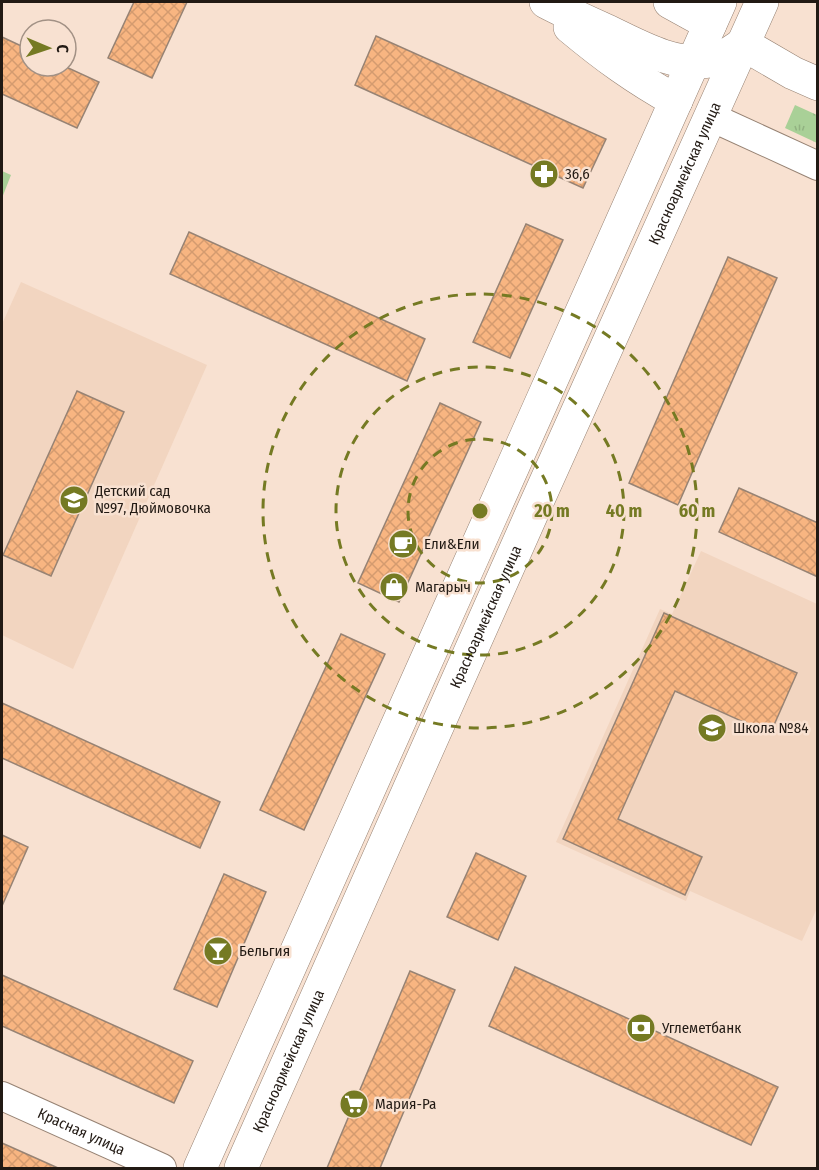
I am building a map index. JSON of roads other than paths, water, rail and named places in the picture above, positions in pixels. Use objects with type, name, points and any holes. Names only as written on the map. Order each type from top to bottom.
[{"type":"main road","points":[[538,2],[637,79],[711,117]]},
{"type":"main road","points":[[546,2],[648,51],[672,58],[693,62],[712,61],[726,56],[743,44]]},
{"type":"main road","points":[[670,2],[715,13],[743,44],[792,73],[818,84]]},
{"type":"main road","name":"Красноармейская улица","points":[[241,1168],[762,2]]},
{"type":"main road","points":[[200,1168],[715,13]]},
{"type":"street","points":[[711,117],[818,166]]},
{"type":"street","name":"Красная улица","points":[[2,1096],[162,1168]]},
{"type":"place","name":"36,6","points":[[544,174]]},
{"type":"place","name":"Детский сад №97, Дюймовочка","points":[[74,500]]},
{"type":"place","name":"Ели&Ели","points":[[403,544]]},
{"type":"place","name":"Магарыч","points":[[394,587]]},
{"type":"place","name":"Школа №84","points":[[712,728]]},
{"type":"place","name":"Бельгия","points":[[218,951]]},
{"type":"place","name":"Углеметбанк","points":[[641,1028]]},
{"type":"place","name":"Мария-Ра","points":[[354,1104]]}]
